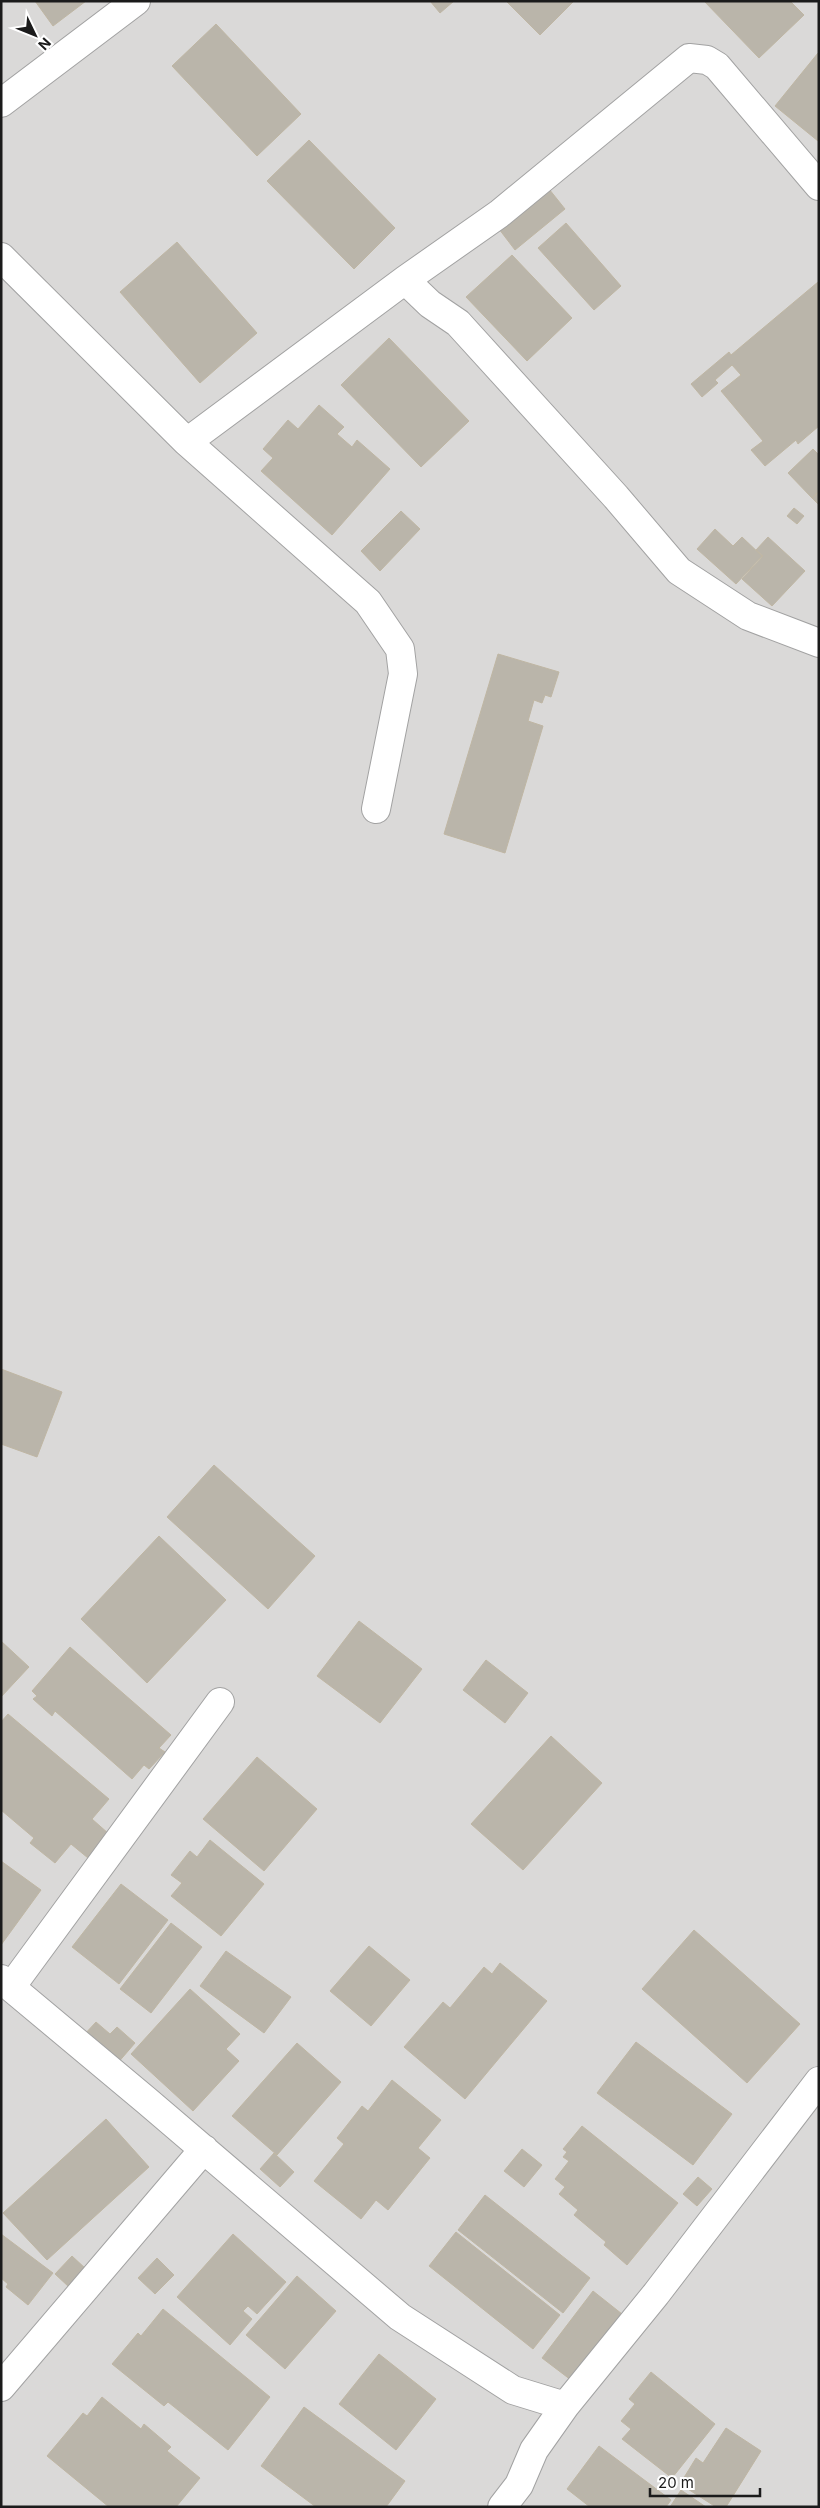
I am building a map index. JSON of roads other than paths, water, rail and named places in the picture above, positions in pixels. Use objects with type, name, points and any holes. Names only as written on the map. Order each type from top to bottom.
[{"type":"street","points":[[1,103],[136,1]]},
{"type":"street","points":[[187,442],[405,280],[499,214],[689,58],[706,60],[717,66],[819,186]]},
{"type":"street","points":[[1,257],[187,442],[368,602],[400,649],[402,674],[376,809]]},
{"type":"street","points":[[405,280],[430,304],[458,323],[616,497],[679,571],[748,616],[819,644]]},
{"type":"street","points":[[220,1702],[6,1983],[400,2317],[514,2390],[565,2406]]},
{"type":"street","points":[[502,2507],[520,2485],[534,2450],[565,2406],[656,2294],[819,2081]]},
{"type":"street","points":[[1,2387],[204,2149]]}]
